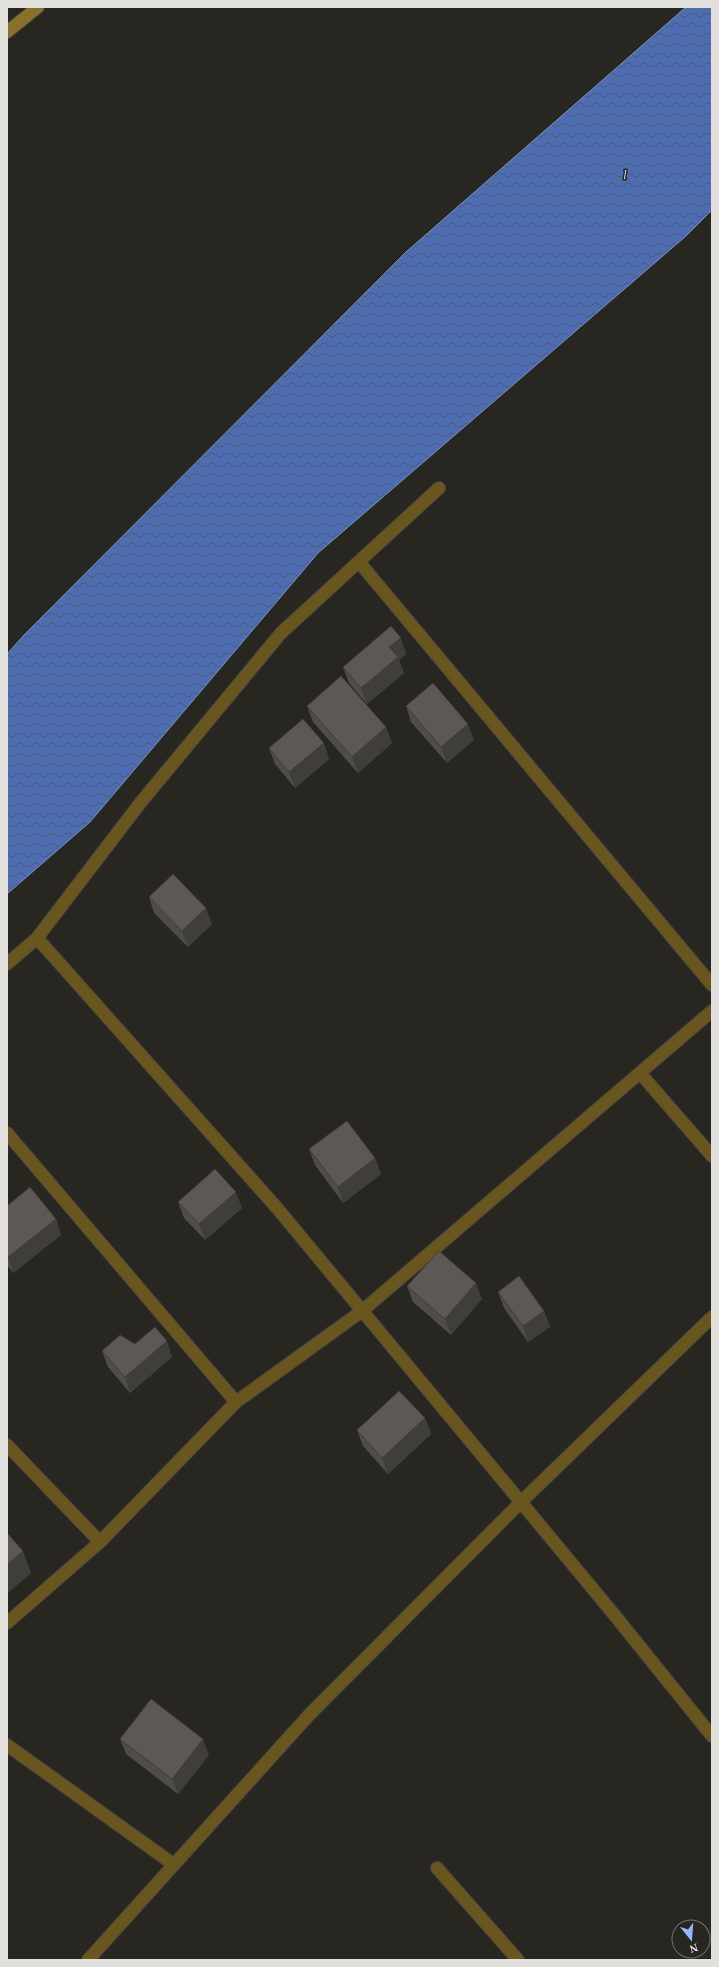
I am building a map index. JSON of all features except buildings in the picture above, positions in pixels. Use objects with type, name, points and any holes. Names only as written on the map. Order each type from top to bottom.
[{"type":"street","points":[[7,32],[38,7]]},
{"type":"street","points":[[7,964],[37,938],[141,802],[281,633],[439,488]]},
{"type":"street","points":[[359,562],[712,985]]},
{"type":"street","points":[[37,938],[277,1208],[521,1502],[712,1736]]},
{"type":"street","points":[[7,1623],[100,1542],[236,1402],[362,1311],[712,1011]]},
{"type":"street","points":[[640,1073],[712,1156]]},
{"type":"street","points":[[7,1133],[236,1402]]},
{"type":"street","points":[[88,1960],[308,1715],[521,1502],[712,1317]]},
{"type":"street","points":[[7,1445],[100,1542]]},
{"type":"street","points":[[7,1745],[173,1864]]},
{"type":"street","points":[[437,1868],[518,1960]]},
{"type":"water","name":"l","points":[[686,7],[712,7],[712,210],[686,236],[318,553],[90,822],[7,894],[7,654],[25,634],[406,252]]}]
